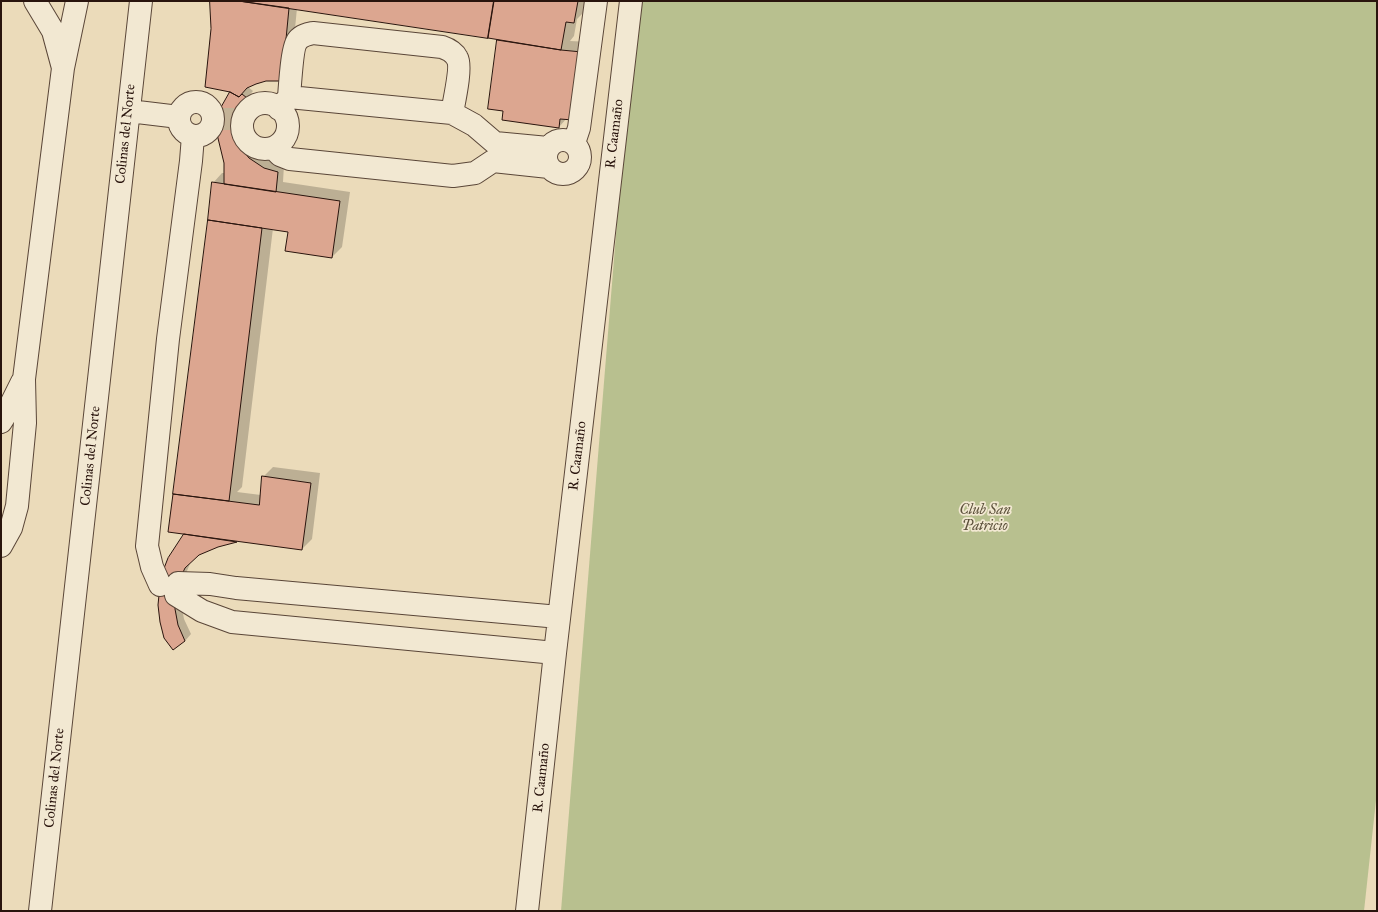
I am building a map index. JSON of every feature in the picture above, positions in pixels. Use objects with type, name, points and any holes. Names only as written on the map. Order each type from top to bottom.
[{"type":"street","points":[[35,1],[53,31],[64,68]]},
{"type":"street","points":[[1,546],[11,528],[17,506],[25,423],[24,379],[64,68],[77,1]]},
{"type":"street","name":"Colinas del Norte","points":[[40,911],[141,1]]},
{"type":"street","points":[[574,143],[579,128],[596,1]]},
{"type":"street","name":"R. Caamaño","points":[[527,911],[559,617],[631,1]]},
{"type":"street","points":[[452,113],[459,68],[458,59],[451,51],[442,47],[313,33],[305,35],[297,40],[294,48],[284,103],[284,114],[288,126],[284,140],[274,148],[260,149],[254,146],[227,120],[200,102],[188,104],[181,112],[179,117],[181,127],[184,131],[193,136],[204,135],[211,128],[227,120],[245,115],[250,109],[257,105],[264,104],[272,105],[284,103],[452,113],[474,125],[494,152],[549,158]]},
{"type":"street","points":[[129,111],[179,117]]},
{"type":"street","points":[[193,136],[192,161],[168,339],[147,546],[165,581],[202,611],[232,622],[555,653]]},
{"type":"street","points":[[563,140],[574,143],[580,153],[579,165],[576,170],[565,175],[553,172],[549,158],[557,141],[563,140]]},
{"type":"street","points":[[274,148],[280,155],[290,159],[453,176],[475,173],[494,152]]},
{"type":"street","points":[[1,422],[24,379]]},
{"type":"street","points":[[165,581],[559,617]]},
{"type":"green space","name":"Club San Patricio","points":[[635,1],[1377,1],[1377,791],[1364,911],[561,911]]},
{"type":"building","points":[[210,1],[239,1],[289,8],[282,81],[266,81],[256,84],[247,88],[239,97],[230,92],[205,87],[211,29]]},
{"type":"building","points":[[239,1],[494,1],[488,38]]},
{"type":"building","points":[[494,1],[578,1],[574,23],[566,22],[561,50],[488,38]]},
{"type":"building","points":[[497,40],[582,52],[573,120],[560,119],[559,128],[502,120],[503,111],[488,109]]},
{"type":"building","points":[[230,92],[239,97],[242,94],[247,98],[240,106],[234,119],[234,131],[240,147],[249,158],[264,168],[278,172],[276,192],[224,184],[224,163],[216,130],[216,119]]},
{"type":"building","points":[[212,182],[340,201],[332,258],[285,251],[288,232],[208,220]]},
{"type":"building","points":[[208,220],[262,228],[229,501],[173,494]]},
{"type":"building","points":[[262,476],[311,483],[302,550],[168,532],[173,494],[259,505]]},
{"type":"building","points":[[184,534],[237,542],[218,547],[199,555],[185,568],[178,583],[175,609],[178,625],[185,641],[173,650],[164,638],[158,605],[161,576],[168,558]]},
{"type":"tunnel","points":[[216,119],[234,119]]}]
